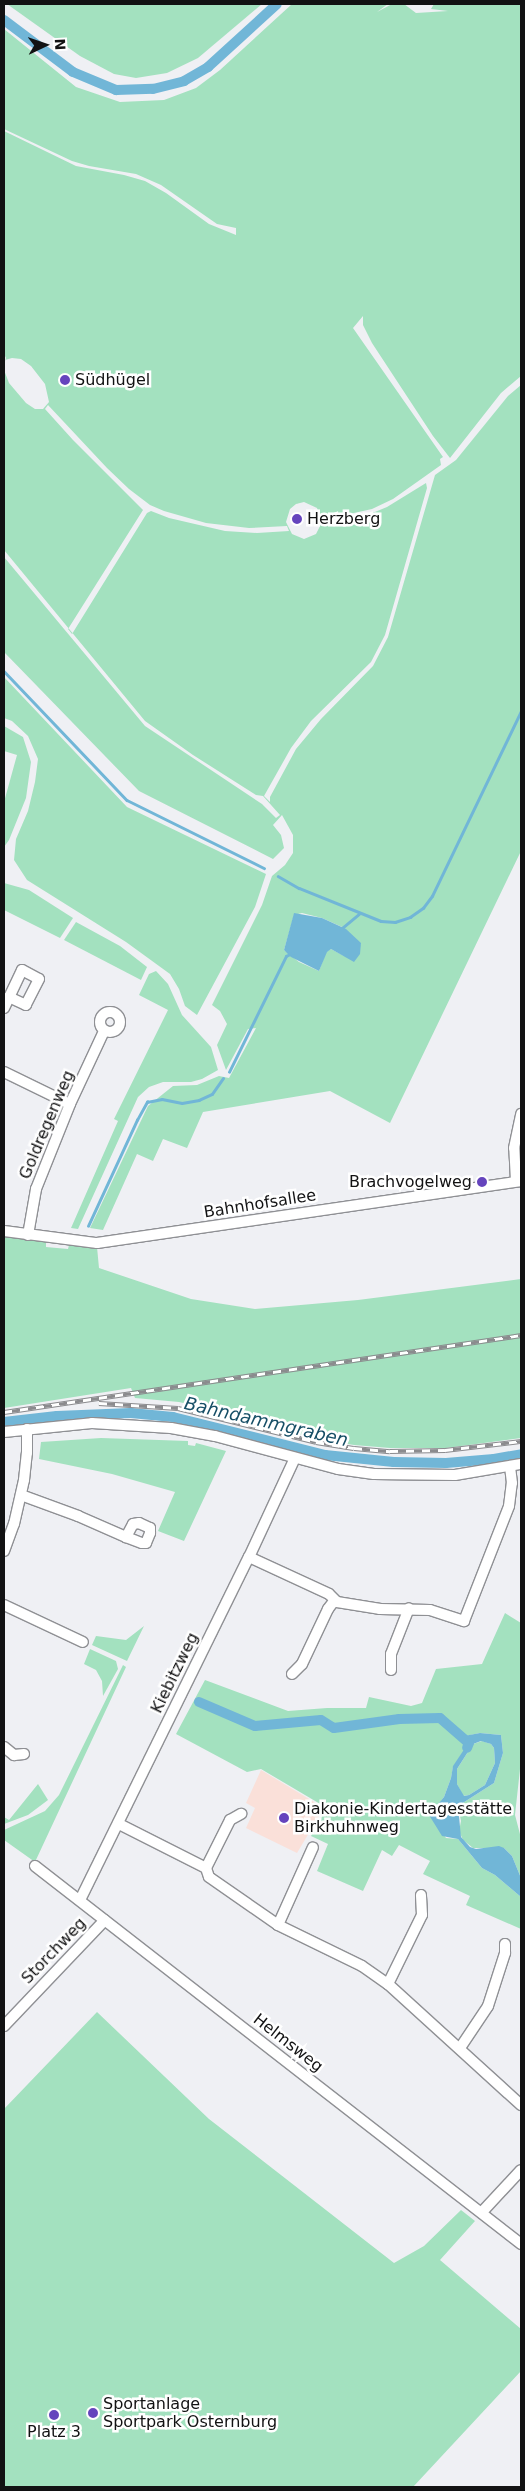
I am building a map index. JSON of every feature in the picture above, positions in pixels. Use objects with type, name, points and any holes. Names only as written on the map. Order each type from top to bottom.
[{"type":"street","points":[[4,1008],[9,997]]},
{"type":"street","name":"Goldregenweg","points":[[28,1235],[36,1189],[70,1104],[104,1031]]},
{"type":"street","points":[[4,1072],[70,1104]]},
{"type":"street","points":[[518,1181],[514,1148],[521,1114]]},
{"type":"street","name":"Bahnhofsallee","points":[[4,1231],[97,1243],[518,1181]]},
{"type":"street","points":[[4,1432],[92,1423],[171,1428],[215,1436],[338,1469],[374,1474],[435,1476],[521,1464]]},
{"type":"street","points":[[4,1551],[14,1524],[21,1495],[28,1453],[27,1429]]},
{"type":"street","name":"Kiebitzweg","points":[[80,1900],[249,1557],[295,1458]]},
{"type":"street","points":[[249,1557],[329,1594],[334,1601],[380,1609],[410,1608],[430,1610],[464,1621],[509,1506],[512,1483],[510,1467]]},
{"type":"street","points":[[21,1495],[126,1537]]},
{"type":"street","points":[[292,1674],[302,1664],[328,1609],[334,1601]]},
{"type":"street","points":[[4,1605],[83,1642]]},
{"type":"street","points":[[391,1670],[391,1654],[410,1608]]},
{"type":"street","points":[[4,1747],[14,1755],[24,1754]]},
{"type":"street","points":[[206,1868],[230,1820],[241,1814]]},
{"type":"street","points":[[119,1824],[206,1868],[209,1877],[278,1925],[362,1966],[388,1984],[521,2105]]},
{"type":"street","points":[[278,1925],[314,1847]]},
{"type":"street","name":"Helmsweg","points":[[35,1866],[521,2244]]},
{"type":"street","points":[[388,1984],[422,1915],[420,1895]]},
{"type":"street","name":"Storchweg","points":[[4,2026],[105,1920]]},
{"type":"street","points":[[460,2048],[488,2006],[505,1953],[504,1944]]},
{"type":"street","points":[[482,2212],[521,2170]]},
{"type":"shaded area","name":"Diakonie-Kindertagesstätte Birkhuhnweg","points":[[261,1770],[324,1808],[297,1853],[246,1828],[255,1808],[246,1803]]},
{"type":"green space","points":[[7,4],[262,4],[198,58],[167,73],[136,78],[114,74],[80,56]]},
{"type":"green space","points":[[292,4],[388,4],[377,12],[392,4],[404,4],[416,13],[448,11],[431,9],[434,4],[521,4],[521,376],[501,393],[450,458],[433,436],[372,343],[363,325],[363,316],[353,328],[443,457],[440,459],[441,465],[393,499],[372,509],[322,520],[323,524],[370,514],[387,507],[426,483],[427,488],[385,635],[371,662],[311,721],[291,748],[264,796],[270,802],[270,797],[296,749],[321,719],[373,666],[388,637],[435,475],[456,460],[508,396],[521,385],[521,851],[390,1123],[330,1091],[203,1112],[187,1148],[163,1139],[153,1161],[137,1154],[103,1230],[90,1228],[148,1106],[173,1086],[197,1085],[219,1076],[229,1078],[256,1028],[248,1029],[226,1070],[217,1045],[227,1024],[220,1011],[212,1005],[262,905],[272,876],[285,865],[293,853],[293,835],[282,815],[273,825],[281,835],[284,848],[273,859],[139,791],[4,652],[4,557],[145,726],[262,804],[276,818],[280,815],[263,796],[256,795],[193,755],[145,721],[73,633],[147,513],[151,511],[169,518],[225,531],[257,533],[289,531],[287,526],[249,528],[206,523],[150,505],[129,489],[107,468],[48,405],[45,409],[73,440],[143,510],[68,628],[4,550],[4,370],[9,383],[26,403],[35,409],[43,409],[49,402],[45,384],[31,366],[21,359],[12,358],[5,360],[4,354],[4,131],[76,166],[145,181],[166,193],[209,224],[236,235],[236,228],[217,224],[161,185],[136,174],[89,166],[72,161],[4,129],[4,29],[76,87],[120,102],[164,100],[196,88],[220,70]],"holes":[[[304,502],[317,508],[322,522],[316,534],[304,539],[292,534],[286,522],[290,509],[296,504]],[[302,913],[322,918],[342,927],[361,944],[344,956],[331,949],[326,952],[319,971],[299,962],[284,950],[294,915]]]},
{"type":"green space","points":[[4,677],[127,807],[266,874],[255,907],[197,1015],[185,1006],[179,989],[170,974],[126,942],[27,880],[14,860],[16,839],[28,811],[38,759],[28,736],[12,721],[4,718]]},
{"type":"green space","points":[[4,726],[23,737],[31,762],[26,798],[9,840],[4,847],[4,802],[17,755],[4,751]]},
{"type":"green space","points":[[4,883],[29,890],[73,918],[60,938],[4,910]]},
{"type":"green space","points":[[76,922],[120,946],[147,967],[141,980],[64,940]]},
{"type":"green space","points":[[156,971],[168,984],[182,1015],[211,1047],[218,1070],[202,1079],[191,1082],[163,1082],[149,1087],[138,1097],[78,1229],[71,1228],[118,1121],[114,1119],[168,1010],[139,995],[149,974]]},
{"type":"green space","points":[[4,1235],[46,1242],[46,1247],[68,1249],[69,1245],[97,1247],[99,1268],[191,1299],[255,1309],[358,1300],[521,1279],[521,1438],[446,1448],[390,1448],[354,1445],[316,1439],[246,1418],[179,1402],[135,1398],[131,1388],[4,1408]]},
{"type":"green space","points":[[101,1438],[188,1441],[188,1445],[195,1446],[196,1443],[226,1451],[184,1541],[158,1531],[175,1492],[112,1474],[39,1459],[41,1442]]},
{"type":"green space","points":[[505,1613],[521,1623],[521,1760],[515,1815],[521,1838],[521,1878],[512,1856],[504,1848],[473,1848],[463,1840],[459,1831],[461,1821],[458,1806],[494,1783],[503,1753],[501,1735],[480,1733],[465,1736],[465,1749],[453,1767],[444,1797],[430,1815],[446,1838],[458,1839],[482,1868],[495,1875],[521,1897],[521,1929],[466,1905],[470,1896],[423,1874],[430,1861],[399,1845],[392,1856],[382,1850],[363,1891],[317,1871],[328,1844],[311,1836],[327,1808],[261,1769],[247,1772],[176,1734],[205,1680],[288,1711],[366,1708],[369,1697],[411,1706],[422,1703],[436,1669],[482,1664]]},
{"type":"green space","points":[[144,1626],[127,1661],[92,1645],[96,1636],[126,1640]]},
{"type":"green space","points":[[90,1649],[116,1661],[118,1669],[103,1696],[102,1681],[96,1670],[84,1664]]},
{"type":"green space","points":[[123,1665],[126,1667],[35,1862],[4,1840],[4,1830],[45,1811],[59,1795]]},
{"type":"green space","points":[[482,1741],[491,1744],[494,1748],[495,1763],[485,1785],[469,1795],[463,1796],[457,1784],[457,1769],[473,1744]]},
{"type":"green space","points":[[38,1784],[48,1800],[28,1815],[4,1824],[4,1817],[9,1820]]},
{"type":"green space","points":[[97,2012],[209,2119],[394,2263],[424,2246],[461,2210],[475,2221],[440,2260],[521,2329],[521,2371],[413,2487],[4,2487],[4,2109]]},
{"type":"water","points":[[294,913],[322,918],[346,929],[361,943],[360,954],[354,962],[331,949],[327,952],[319,971],[291,957],[284,950]]},
{"type":"water","points":[[480,1733],[501,1735],[503,1753],[494,1783],[458,1806],[461,1837],[470,1847],[476,1849],[499,1846],[512,1856],[521,1878],[521,1897],[495,1875],[482,1868],[458,1839],[442,1836],[429,1815],[444,1797],[453,1766],[465,1748],[464,1736]],"holes":[[[481,1741],[491,1744],[494,1748],[495,1763],[485,1785],[464,1796],[457,1784],[457,1769],[473,1744]]]},
{"type":"waterway","points":[[4,20],[73,72],[116,90],[153,89],[184,81],[208,67],[277,4]]},
{"type":"waterway","points":[[4,671],[127,800],[264,868]]},
{"type":"waterway","points":[[278,876],[299,888],[381,921],[395,922],[410,917],[423,908],[432,896],[521,711]]},
{"type":"waterway","points":[[341,929],[359,914]]},
{"type":"waterway","points":[[229,1072],[286,956],[292,953]]},
{"type":"waterway","points":[[88,1226],[147,1102],[162,1099],[182,1103],[199,1100],[212,1094],[223,1078]]},
{"type":"waterway","name":"Bahndammgraben","points":[[4,1422],[57,1416],[131,1413],[173,1417],[325,1455],[394,1462],[446,1463],[494,1459],[521,1454]]},
{"type":"waterway","points":[[199,1702],[255,1726],[321,1720],[334,1728],[399,1719],[440,1718],[469,1743],[467,1748]]},
{"type":"railway","points":[[4,1412],[521,1335]]},
{"type":"railway","points":[[99,1403],[178,1408],[316,1442],[354,1448],[390,1451],[445,1450],[521,1441]]},
{"type":"place","name":"Südhügel","points":[[65,380]]},
{"type":"place","name":"Herzberg","points":[[297,519]]},
{"type":"place","name":"Brachvogelweg","points":[[482,1182]]},
{"type":"place","name":"Diakonie-Kindertagesstätte Birkhuhnweg","points":[[284,1818]]},
{"type":"place","name":"Sportanlage Sportpark Osternburg","points":[[93,2413]]},
{"type":"place","name":"Platz 3","points":[[54,2415]]}]
